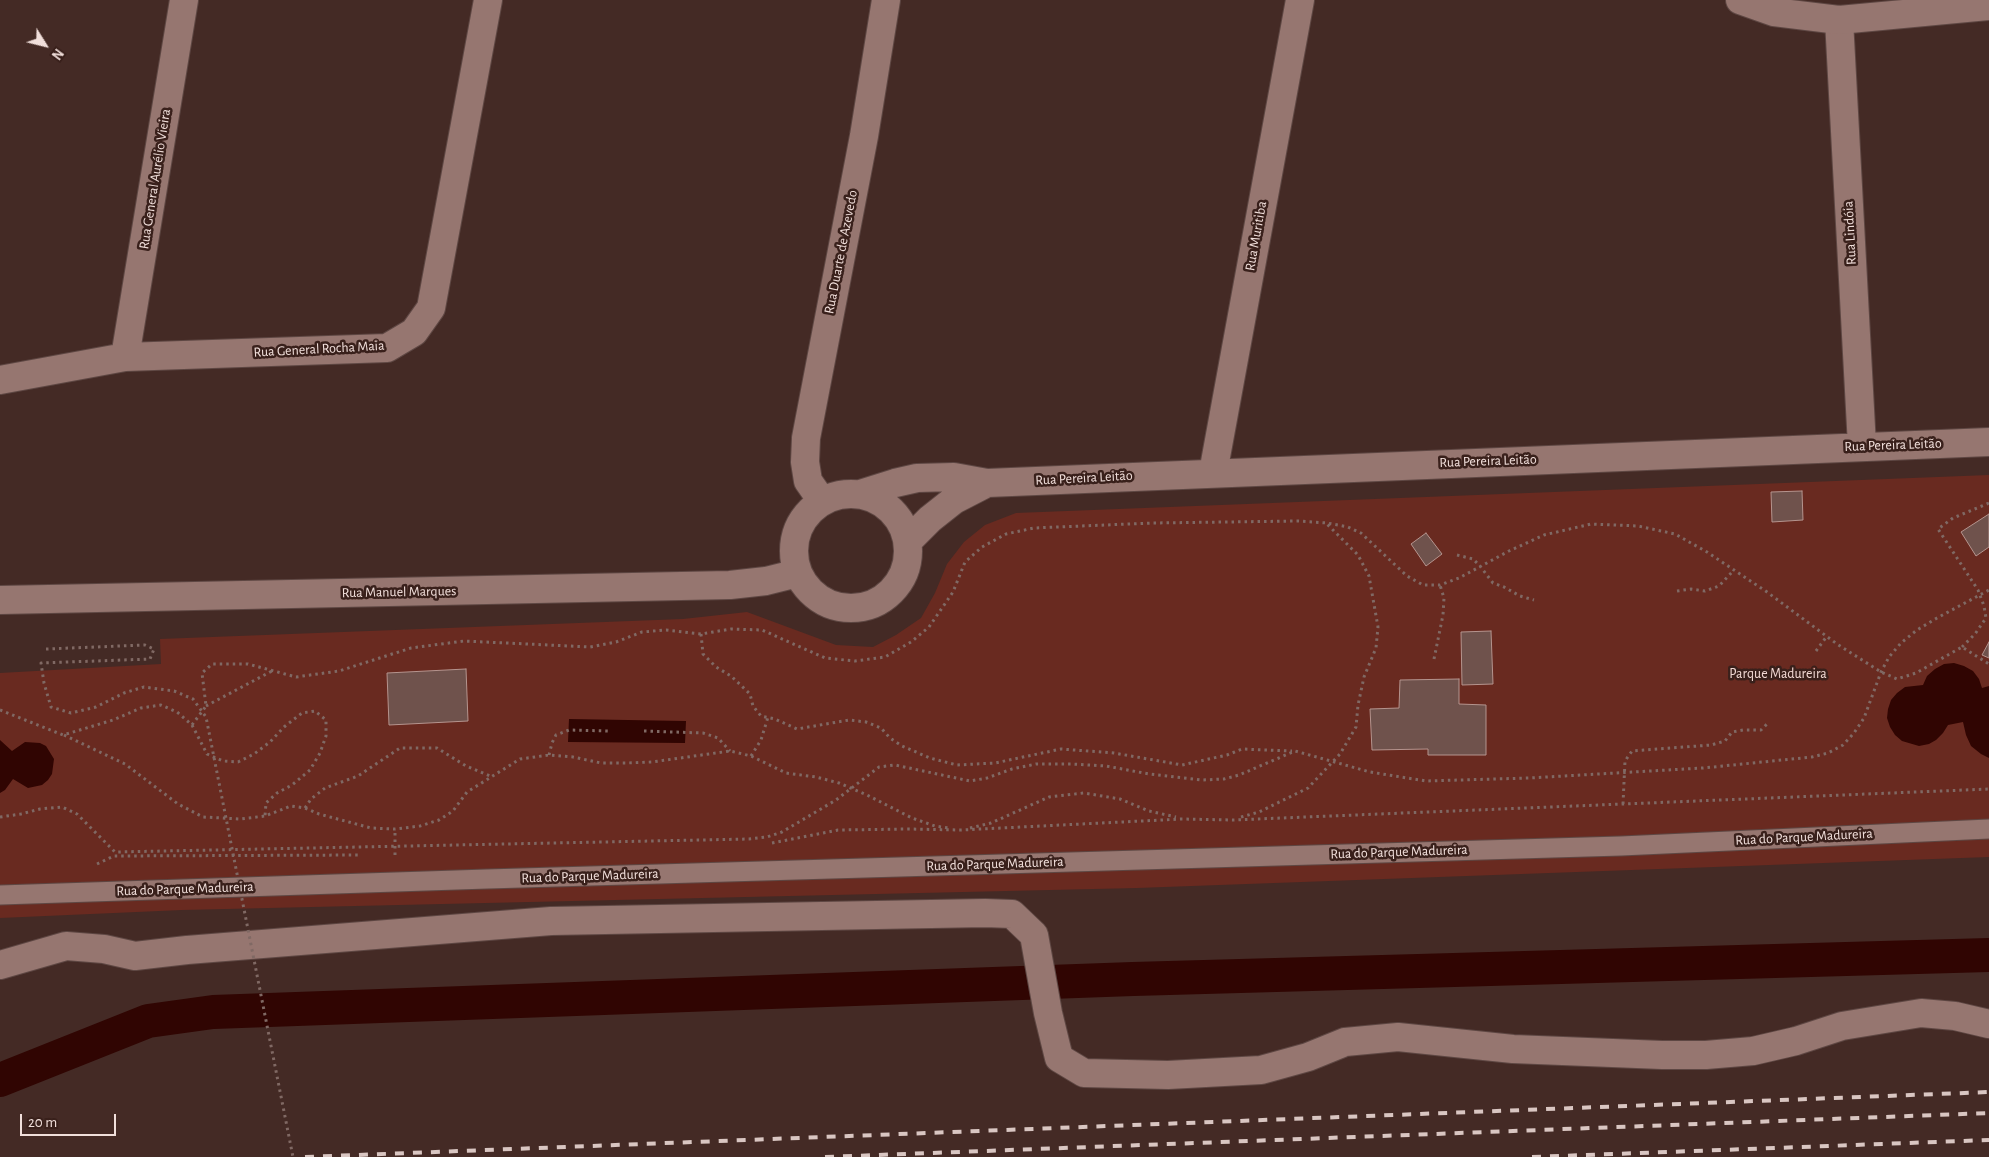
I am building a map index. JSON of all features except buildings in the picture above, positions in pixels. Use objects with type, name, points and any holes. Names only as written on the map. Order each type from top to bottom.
[{"type":"street","name":"Rua General Aurélio Vieira","points":[[125,358],[184,0]]},
{"type":"street","name":"Rua General Rocha Maia","points":[[0,380],[125,358],[387,348],[414,332],[431,308],[488,0]]},
{"type":"street","name":"Rua Duarte de Azevedo","points":[[822,501],[808,481],[805,462],[806,438],[864,136],[886,0]]},
{"type":"street","name":"Rua Muritiba","points":[[1213,473],[1300,0]]},
{"type":"street","points":[[1740,0],[1774,12],[1839,20],[1989,6]]},
{"type":"street","name":"Rua Lindóia","points":[[1839,20],[1862,446]]},
{"type":"street","name":"Rua Pereira Leitão","points":[[860,494],[895,482],[917,478],[954,477],[988,483],[1989,442]]},
{"type":"street","name":"Rua Pereira Leitão","points":[[908,541],[930,519],[954,500],[988,483]]},
{"type":"street","points":[[840,494],[860,494],[877,499],[892,509],[902,524],[908,541],[908,560],[902,577],[891,592],[875,603],[858,608],[839,607],[822,601],[808,589],[798,573],[794,557],[794,541],[804,518],[822,501],[840,494]]},
{"type":"street","name":"Rua Manuel Marques","points":[[0,600],[730,585],[766,581],[798,573]]},
{"type":"street","points":[[0,964],[66,946],[104,949],[135,956],[561,920],[985,913],[1012,914],[1034,935],[1048,1014],[1059,1058],[1084,1073],[1168,1075],[1261,1070],[1308,1057],[1344,1042],[1398,1037],[1513,1049],[1706,1055],[1753,1051],[1796,1041],[1842,1026],[1921,1013],[1955,1016],[1989,1024]]},
{"type":"lane","name":"Rua do Parque Madureira","points":[[0,895],[1611,846],[1989,829]]},
{"type":"path","points":[[1986,618],[1981,596],[1938,529],[1953,518],[1989,503]]},
{"type":"path","points":[[206,706],[202,673],[212,664],[248,664],[296,677],[338,671],[411,648],[464,641],[590,647],[616,642],[642,632],[666,630],[701,634],[731,629],[762,630],[825,658],[855,661],[885,657],[911,642],[929,627],[952,592],[965,562],[982,547],[1006,534],[1034,528],[1072,525],[1298,521],[1327,523],[1348,527],[1361,533],[1407,576],[1423,585],[1440,584],[1459,578],[1544,535],[1591,524],[1638,526],[1675,534],[1707,552],[1881,672],[1896,678],[1916,673],[1962,647],[1975,634],[1989,613]]},
{"type":"path","points":[[1233,820],[1259,812],[1308,788],[1340,754],[1356,726],[1364,676],[1376,648],[1378,628],[1369,576],[1358,556],[1327,523]]},
{"type":"path","points":[[1457,554],[1473,559],[1493,583],[1520,596],[1534,600]]},
{"type":"path","points":[[1677,591],[1691,589],[1705,591],[1719,586],[1733,571]]},
{"type":"path","points":[[1434,659],[1443,615],[1444,598],[1440,584]]},
{"type":"path","points":[[701,634],[703,654],[750,694],[753,706],[761,716],[775,719],[796,729],[850,720],[866,722],[881,728],[890,738],[902,746],[930,758],[957,765],[995,763],[1061,749],[1114,752],[1182,765],[1227,755],[1242,749],[1295,751],[1370,772],[1426,780],[1530,778],[1703,768],[1812,757],[1828,753],[1843,745],[1864,718],[1881,672],[1889,657],[1901,643],[1917,630],[1989,590]]},
{"type":"path","points":[[1816,651],[1828,636]]},
{"type":"path","points":[[46,649],[145,645],[154,649],[150,659],[41,663],[44,683],[51,707],[71,713],[96,707],[124,693],[144,687],[174,691],[193,699],[206,717],[293,1157]]},
{"type":"path","points":[[1962,647],[1989,664]]},
{"type":"path","points":[[192,725],[206,706],[272,671]]},
{"type":"path","points":[[63,735],[113,720],[141,708],[161,705],[177,712],[192,725],[207,754],[223,761],[238,762],[254,754],[270,742],[284,727],[302,713],[315,711],[326,720],[326,736],[320,752],[310,770],[292,785],[277,792],[266,803],[265,816]]},
{"type":"path","points":[[0,710],[63,735],[125,764],[178,804],[203,817],[240,819],[265,816],[292,806],[305,808],[319,814],[371,828],[395,829],[420,826],[439,820],[453,810],[467,792],[520,759],[549,755],[573,757],[601,763],[626,764],[730,751],[751,756],[786,773],[839,782],[912,818],[934,826],[962,830],[991,824],[1049,797],[1084,793],[1120,799],[1149,811],[1182,819]]},
{"type":"path","points":[[751,756],[761,740],[768,718]]},
{"type":"path","points":[[1623,804],[1625,761],[1632,752],[1711,745],[1725,741],[1732,732],[1761,730],[1767,724]]},
{"type":"path","points":[[549,755],[556,735],[568,730],[610,731]]},
{"type":"path","points":[[644,731],[702,732],[718,738],[730,751]]},
{"type":"path","points":[[305,808],[311,799],[324,788],[358,776],[400,748],[437,748],[466,766],[491,776]]},
{"type":"path","points":[[0,817],[40,809],[62,807],[77,814],[115,852],[533,844],[767,837],[782,832],[836,800],[879,767],[895,765],[970,781],[988,778],[1012,769],[1036,764],[1072,764],[1106,766],[1149,774],[1202,780],[1224,779],[1239,775],[1295,751]]},
{"type":"path","points":[[764,844],[838,830],[962,830],[1182,819],[1233,820],[1989,789]]},
{"type":"path","points":[[394,854],[395,829]]},
{"type":"path","points":[[386,855],[404,854]]},
{"type":"path","points":[[91,866],[114,856],[368,855]]},
{"type":"green space","name":"Parque Madureira","points":[[1989,475],[1989,857],[1137,888],[182,910],[0,918],[0,673],[161,664],[160,639],[683,619],[747,612],[836,645],[873,647],[896,635],[921,618],[935,593],[947,564],[964,542],[985,525],[1016,513]]},
{"type":"shaded area","points":[[1954,663],[1973,671],[1979,679],[1982,688],[1989,686],[1989,758],[1971,746],[1963,722],[1948,725],[1936,740],[1919,746],[1902,741],[1890,727],[1887,718],[1888,709],[1891,700],[1897,693],[1905,687],[1923,685],[1927,676],[1935,669],[1944,664]]},
{"type":"shaded area","points":[[569,719],[686,721],[685,743],[568,742]]},
{"type":"shaded area","points":[[0,740],[12,751],[25,742],[40,743],[46,746],[54,759],[52,774],[48,780],[42,785],[28,788],[13,779],[5,790],[0,793]]},
{"type":"waterway","points":[[0,1080],[148,1021],[213,1012],[1133,979],[1989,955]]},
{"type":"railway","points":[[305,1157],[1989,1092]]},
{"type":"railway","points":[[825,1157],[1989,1113]]},
{"type":"railway","points":[[1532,1157],[1989,1140]]}]
